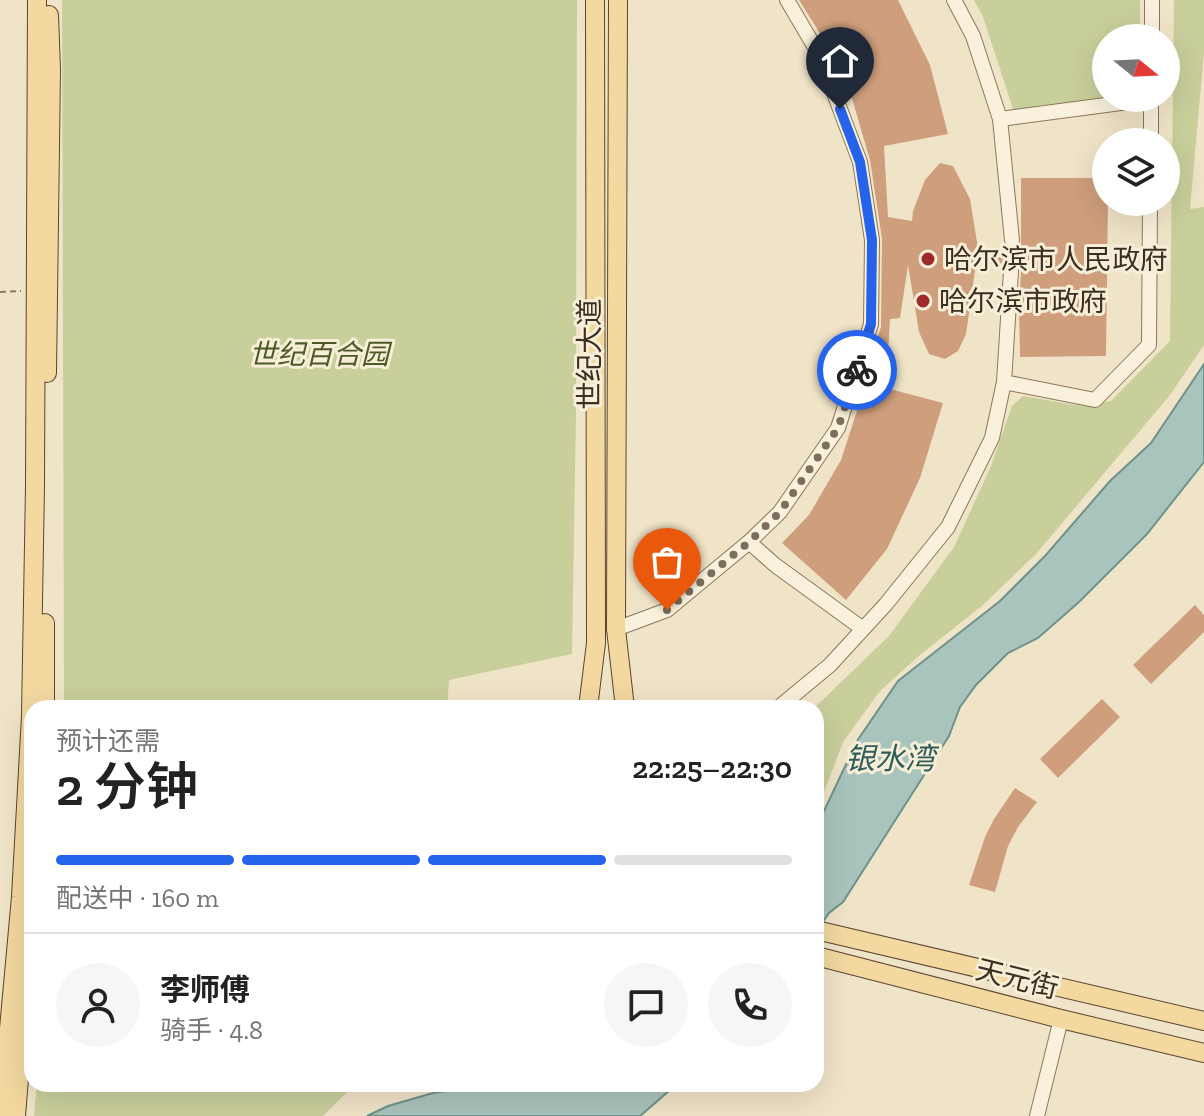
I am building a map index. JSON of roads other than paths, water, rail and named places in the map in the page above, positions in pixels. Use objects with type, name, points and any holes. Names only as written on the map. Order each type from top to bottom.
[{"type":"main road","points":[[31,700],[37,0]]},
{"type":"main road","points":[[45,700],[49,0]]},
{"type":"main road","name":"世纪大道","points":[[589,700],[596,643],[595,0]]},
{"type":"main road","name":"世纪大道","points":[[618,0],[616,629],[624,700]]},
{"type":"main road","points":[[1,1116],[24,844]]},
{"type":"main road","name":"天元街","points":[[824,932],[1204,1021]]},
{"type":"main road","name":"天元街","points":[[824,959],[1204,1053]]},
{"type":"main road","points":[[16,1116],[24,1016]]},
{"type":"street","points":[[616,629],[667,610],[780,512],[838,428],[871,324],[872,240],[860,162],[820,56],[787,0]]},
{"type":"street","points":[[954,0],[973,36],[1000,119],[1012,240]]},
{"type":"street","points":[[1152,0],[1152,24]]},
{"type":"street","points":[[1000,119],[1092,107]]},
{"type":"street","points":[[1004,382],[1095,400],[1149,345],[1150,216]]},
{"type":"street","points":[[788,700],[830,665],[886,604],[948,527],[992,438],[1004,382],[1011,271]]},
{"type":"street","points":[[749,542],[775,565],[863,629]]},
{"type":"street","points":[[1037,1116],[1061,1019]]},
{"type":"water","name":"银水湾","points":[[1204,364],[1204,462],[1147,534],[1079,602],[1038,638],[1008,653],[976,685],[960,707],[949,736],[843,902],[824,920],[824,811],[857,741],[898,681],[1000,601],[1045,556],[1110,481],[1151,443]]},
{"type":"water","points":[[668,1092],[640,1116],[367,1116],[388,1106],[433,1093]]},
{"type":"tunnel","points":[[1011,271],[1012,240]]},
{"type":"place","name":"哈尔滨市人民政府","points":[[928,259]]},
{"type":"place","name":"哈尔滨市政府","points":[[923,301]]},
{"type":"park label","name":"世纪百合园","points":[[319,354]]}]
